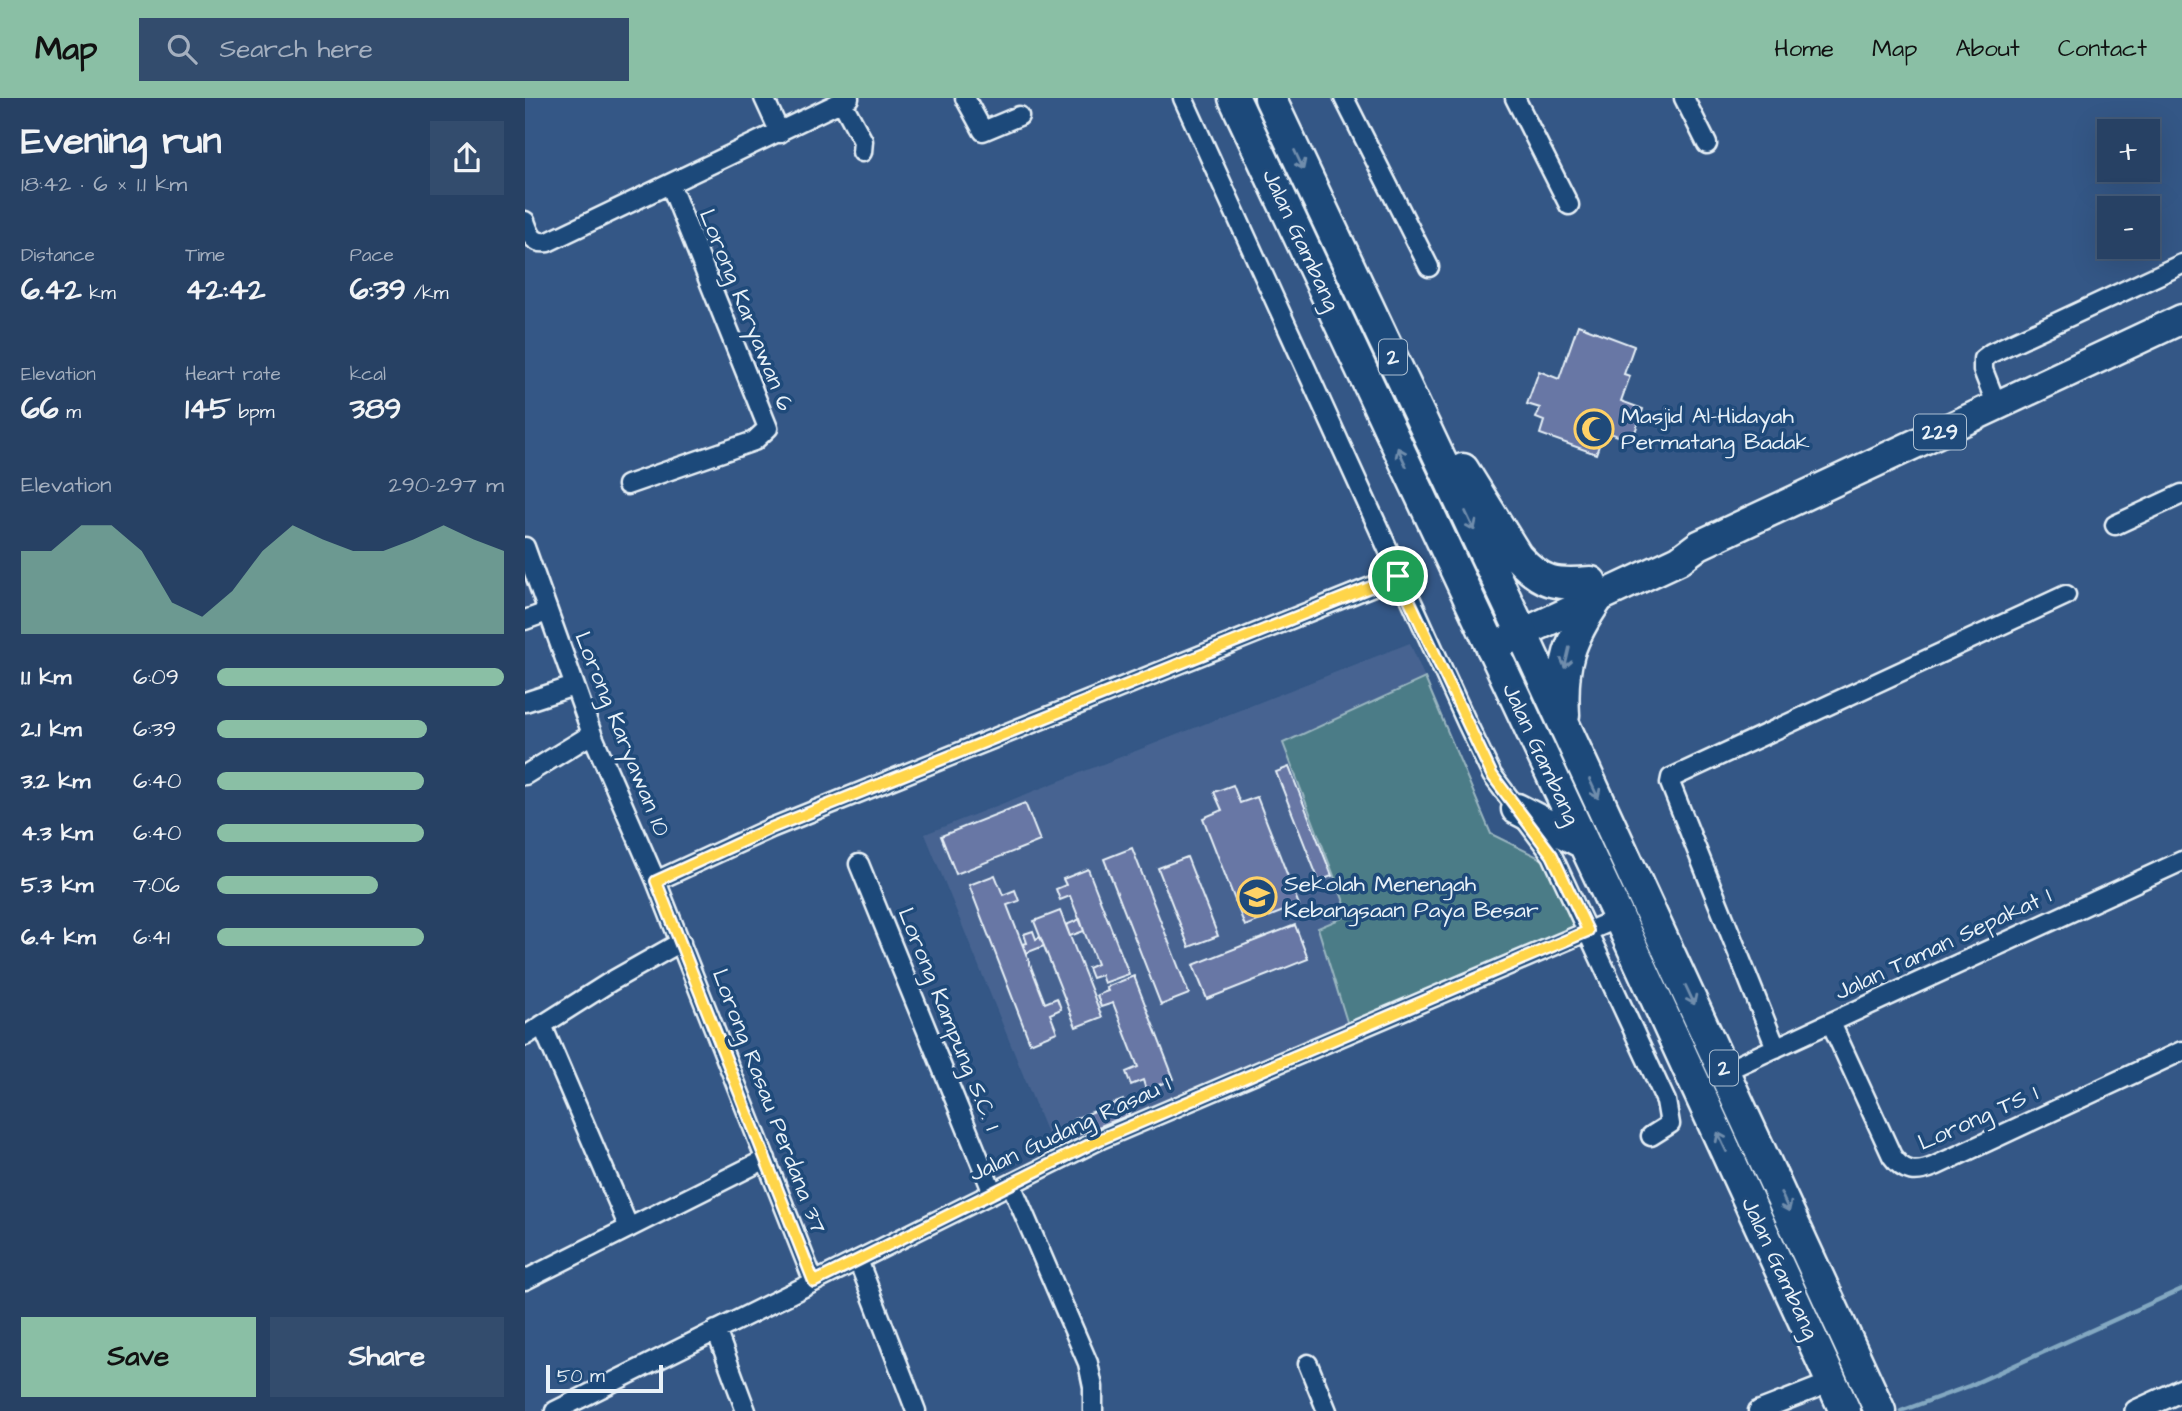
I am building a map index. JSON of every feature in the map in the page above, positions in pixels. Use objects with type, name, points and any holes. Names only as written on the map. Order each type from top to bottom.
[{"type":"highway","name":"Jalan Gambang","points":[[1234,98],[1619,918],[1845,1411]]},
{"type":"highway","name":"Jalan Gambang","points":[[1271,98],[1725,1071],[1880,1411]]},
{"type":"highway","points":[[1391,352],[1522,562],[1542,579],[1594,590],[1566,657],[1563,697],[1565,727]]},
{"type":"highway","points":[[1517,809],[1581,842]]},
{"type":"main road","name":"229","points":[[1487,639],[1594,590],[1679,560],[1699,545],[2182,319]]},
{"type":"street","points":[[764,98],[780,132]]},
{"type":"street","points":[[965,98],[981,130],[986,131],[1019,116]]},
{"type":"street","points":[[1183,98],[1398,576],[1492,775],[1552,855],[1665,1101],[1670,1124],[1651,1136]]},
{"type":"street","points":[[1343,98],[1429,267]]},
{"type":"street","points":[[1515,98],[1569,205]]},
{"type":"street","points":[[1684,98],[1707,144]]},
{"type":"street","points":[[525,221],[531,238],[536,242],[548,242],[846,100],[863,141],[862,152]]},
{"type":"street","name":"Lorong Karyawan 6","points":[[627,485],[754,441],[768,428],[670,184]]},
{"type":"street","points":[[1997,406],[1983,370],[1983,359],[2182,264]]},
{"type":"street","points":[[2115,525],[2182,494]]},
{"type":"street","name":"Lorong Karyawan 10","points":[[525,547],[592,734],[680,940]]},
{"type":"street","points":[[656,881],[771,828],[1398,576]]},
{"type":"street","points":[[1776,1048],[1670,783],[1671,778],[2066,595]]},
{"type":"street","points":[[525,620],[547,612]]},
{"type":"street","points":[[525,702],[574,686]]},
{"type":"street","points":[[525,775],[592,734]]},
{"type":"street","name":"Jalan Taman Sepakat 1","points":[[1725,1071],[2182,861]]},
{"type":"street","name":"Lorong Kampung S.C. 1","points":[[859,864],[993,1193]]},
{"type":"street","name":"Jalan Gudang Rasau 1","points":[[555,1411],[1158,1113],[1619,918]]},
{"type":"street","points":[[525,1036],[680,940]]},
{"type":"street","name":"Lorong Rasau Perdana 37","points":[[680,940],[814,1282]]},
{"type":"street","name":"Lorong TS 1","points":[[1831,1023],[1892,1156],[1906,1171],[1916,1172],[2182,1051]]},
{"type":"street","points":[[543,1025],[629,1228]]},
{"type":"street","points":[[525,1280],[766,1159]]},
{"type":"street","points":[[1011,1184],[1088,1363],[1093,1387],[1093,1411]]},
{"type":"street","points":[[858,1260],[916,1411]]},
{"type":"street","points":[[716,1331],[746,1411]]},
{"type":"street","points":[[1308,1364],[1327,1411]]},
{"type":"street","points":[[1758,1411],[1832,1382]]},
{"type":"street","points":[[2141,1410],[2182,1390]]},
{"type":"shaded area","name":"Sekolah Menengah Kebangsaan Paya Besar","points":[[1410,643],[1491,834],[1550,863],[1576,930],[1055,1153],[925,834]]},
{"type":"green space","points":[[1425,678],[1491,834],[1550,863],[1576,930],[1348,1025],[1318,928],[1349,915],[1283,743]]},
{"type":"building","points":[[1578,325],[1634,346],[1624,374],[1630,376],[1621,401],[1643,409],[1632,441],[1604,431],[1596,454],[1540,434],[1544,421],[1536,418],[1540,408],[1527,404],[1539,371],[1559,379]]},
{"type":"building","points":[[1289,767],[1332,876],[1319,881],[1276,772]]},
{"type":"building","points":[[1233,785],[1240,803],[1257,797],[1299,905],[1245,926],[1203,818],[1222,810],[1214,792]]},
{"type":"building","points":[[1025,803],[1040,841],[956,874],[941,836]]},
{"type":"building","points":[[1132,848],[1189,994],[1161,1005],[1104,859]]},
{"type":"building","points":[[1187,857],[1218,936],[1189,947],[1158,868]]},
{"type":"building","points":[[1088,869],[1129,974],[1104,983],[1101,975],[1092,978],[1088,968],[1097,964],[1070,896],[1060,900],[1056,889],[1066,885],[1063,879]]},
{"type":"building","points":[[995,875],[1003,895],[1015,890],[1019,901],[1007,905],[1045,1003],[1057,998],[1061,1009],[1050,1014],[1057,1032],[1030,1043],[969,885]]},
{"type":"building","points":[[1060,911],[1102,1017],[1076,1027],[1034,921]]},
{"type":"building","points":[[1080,919],[1084,931],[1070,936],[1066,925]]},
{"type":"building","points":[[1295,925],[1308,959],[1207,999],[1193,965]]},
{"type":"building","points":[[1033,931],[1036,939],[1040,937],[1044,946],[1026,953],[1024,934]]},
{"type":"building","points":[[1134,976],[1174,1079],[1146,1090],[1143,1080],[1131,1085],[1126,1072],[1138,1067],[1113,1003],[1101,1007],[1097,995],[1108,991],[1106,987]]},
{"type":"building","points":[[1123,1100],[1129,1115],[1080,1134],[1074,1119]]},
{"type":"waterway","points":[[1901,1411],[1969,1386],[2182,1289]]},
{"type":"place","name":"Masjid Al-Hidayah Permatang Badak","points":[[1594,429]]},
{"type":"place","name":"Sekolah Menengah Kebangsaan Paya Besar","points":[[1257,897]]},
{"type":"route","points":[[1398,576],[1492,775],[1552,855],[1588,931],[1158,1113],[1061,1158],[814,1282],[656,881],[771,828],[1398,576]]}]
